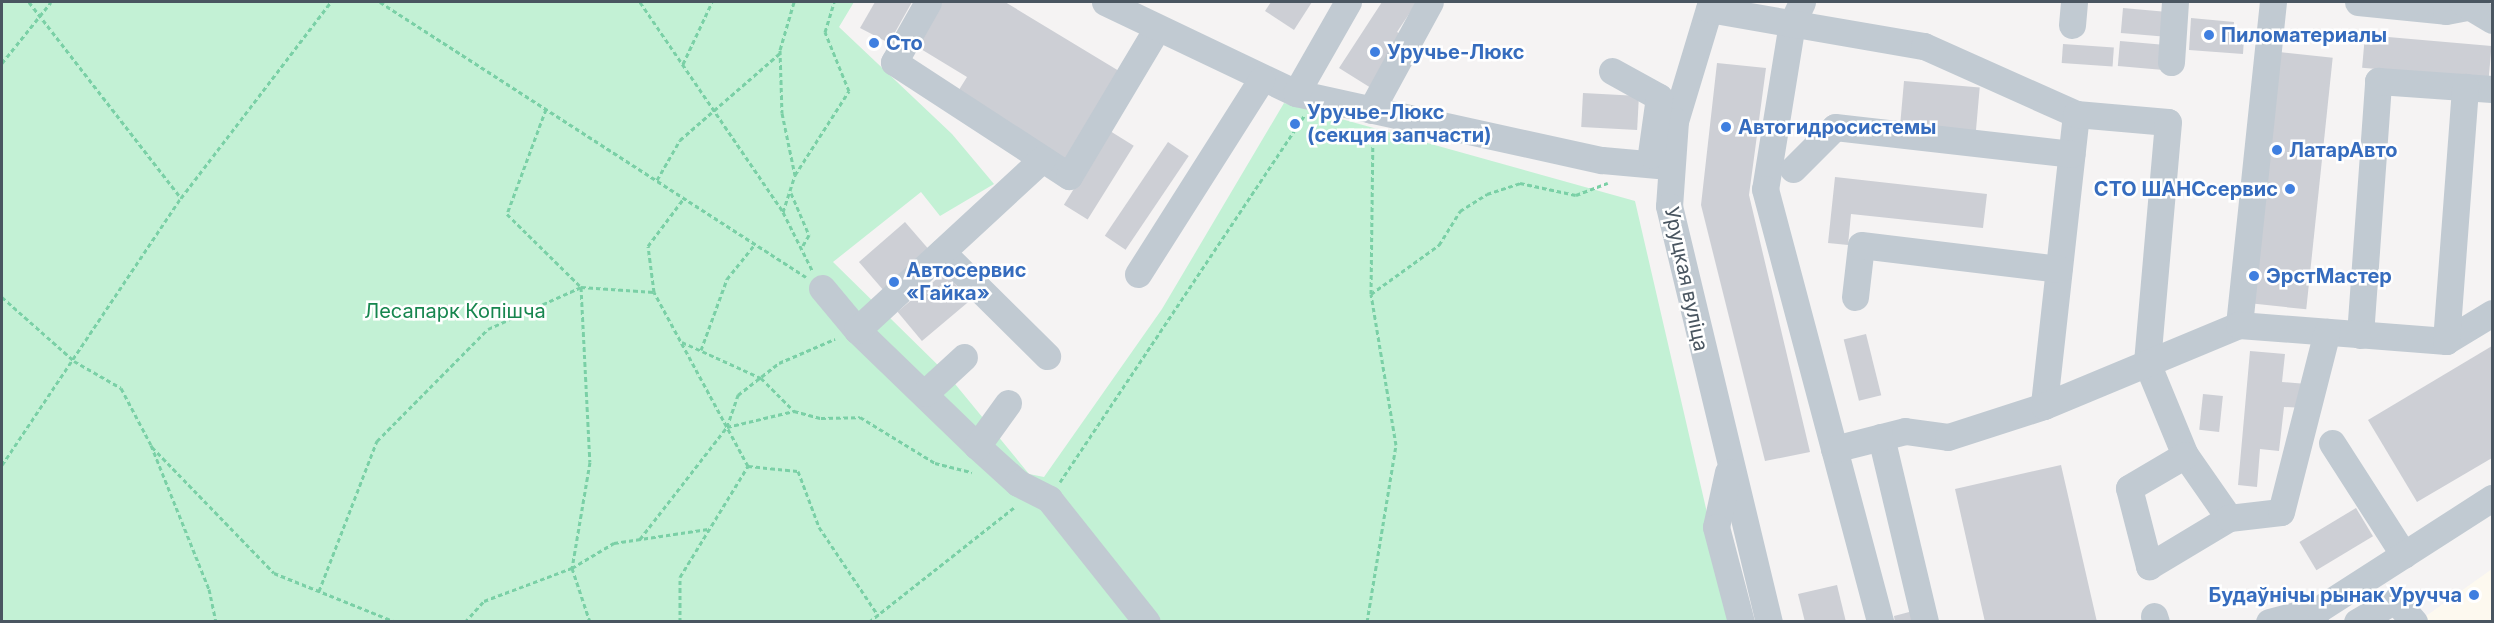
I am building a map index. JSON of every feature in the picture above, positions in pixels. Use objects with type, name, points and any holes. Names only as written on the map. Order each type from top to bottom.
[{"type":"street","points":[[928,2],[894,62],[1069,176],[1156,30]]},
{"type":"street","points":[[1105,2],[1156,30],[1261,80],[1306,95],[1371,110],[1650,164]]},
{"type":"street","points":[[1306,95],[1348,2]]},
{"type":"street","points":[[1371,110],[1430,2]]},
{"type":"street","points":[[2171,62],[2175,2]]},
{"type":"street","points":[[2239,325],[2273,2]]},
{"type":"street","points":[[2358,2],[2446,10],[2464,4],[2493,20]]},
{"type":"street","points":[[1650,164],[1675,121],[1710,5],[1797,12],[1924,46],[2076,114],[2168,122],[2147,363],[2185,454],[2229,518]]},
{"type":"street","points":[[1797,12],[1765,189],[1880,621]]},
{"type":"street","points":[[1612,71],[1659,97],[1650,164]]},
{"type":"street","points":[[1138,274],[1261,80]]},
{"type":"street","points":[[2360,334],[2378,81],[2493,89]]},
{"type":"street","points":[[2446,341],[2465,87]]},
{"type":"street","points":[[2044,406],[2076,114]]},
{"type":"street","points":[[1793,169],[1835,127],[2072,154]]},
{"type":"street","points":[[857,330],[1042,159]]},
{"type":"street","name":"Уруцкая вуліца","points":[[1650,164],[1673,237],[1769,621]]},
{"type":"street","points":[[1855,297],[1861,245],[2059,269]]},
{"type":"street","points":[[942,252],[1047,356]]},
{"type":"street","points":[[821,287],[857,330],[925,393],[977,446],[1041,496],[1147,621]]},
{"type":"street","points":[[1834,449],[1905,431],[1948,437],[2044,406],[2239,325],[2446,341],[2493,313]]},
{"type":"street","points":[[2185,454],[2130,488],[2150,566],[2229,518],[2281,512],[2327,332]]},
{"type":"street","points":[[925,393],[964,357]]},
{"type":"street","points":[[977,446],[1008,403]]},
{"type":"street","points":[[1881,437],[1925,621]]},
{"type":"street","points":[[2332,443],[2404,555]]},
{"type":"street","points":[[1730,465],[1716,527],[1741,621]]},
{"type":"street","points":[[2269,621],[2319,609],[2493,498]]},
{"type":"street","points":[[2358,621],[2395,600],[2414,621]]},
{"type":"path","points":[[29,2],[181,198]]},
{"type":"path","points":[[2,63],[51,2]]},
{"type":"path","points":[[2,465],[74,361],[181,198],[331,2]]},
{"type":"path","points":[[380,2],[821,287]]},
{"type":"path","points":[[640,2],[783,212],[821,287]]},
{"type":"path","points":[[683,64],[712,2]]},
{"type":"path","points":[[794,2],[780,53],[782,113],[795,175]]},
{"type":"path","points":[[783,212],[795,175],[849,91],[825,32],[834,2]]},
{"type":"path","points":[[656,180],[680,140],[780,53]]},
{"type":"path","points":[[869,621],[1041,496],[1306,95]]},
{"type":"path","points":[[546,109],[507,214],[581,287],[590,462],[572,568],[590,621]]},
{"type":"path","points":[[1366,621],[1396,445],[1371,294],[1369,227],[1376,157],[1371,110]]},
{"type":"path","points":[[1371,294],[1439,245],[1460,211],[1487,194],[1521,183],[1576,195],[1619,179],[1650,164]]},
{"type":"path","points":[[790,191],[809,235],[801,249]]},
{"type":"path","points":[[684,198],[648,246],[654,292],[748,466]]},
{"type":"path","points":[[701,350],[727,279],[754,244]]},
{"type":"path","points":[[319,591],[377,441],[488,329],[581,287],[654,292]]},
{"type":"path","points":[[2,297],[74,361],[121,388],[151,445],[209,589],[216,621]]},
{"type":"path","points":[[640,539],[727,427],[738,395],[779,363],[857,330]]},
{"type":"path","points":[[680,341],[761,378],[794,411]]},
{"type":"path","points":[[727,427],[794,411],[820,418],[860,417],[935,463],[977,473]]},
{"type":"path","points":[[151,445],[274,573],[385,620],[396,621]]},
{"type":"path","points":[[748,466],[798,471],[819,527],[878,615]]},
{"type":"path","points":[[680,621],[680,577],[748,466]]},
{"type":"path","points":[[465,621],[484,602],[572,568],[614,543],[709,529]]},
{"type":"shaded area","name":"Будаўнічы рынак Уручча","points":[[2492,569],[2492,621],[2419,621]]},
{"type":"green space","name":"Лесапарк Копішча","points":[[2,2],[854,2],[839,27],[952,134],[994,184],[940,216],[921,192],[833,262],[946,373],[1029,474],[1044,477],[1162,309],[1284,103],[1635,201],[1732,621],[2,621]]},
{"type":"building","points":[[875,2],[912,2],[889,43],[860,28]]},
{"type":"building","points":[[936,2],[1005,2],[1119,71],[1066,159],[957,93],[967,77],[911,43]]},
{"type":"building","points":[[1271,2],[1312,2],[1294,30],[1265,11]]},
{"type":"building","points":[[1382,2],[1417,2],[1397,32],[1404,36],[1371,88],[1339,68]]},
{"type":"building","points":[[2123,8],[2165,12],[2163,37],[2121,33]]},
{"type":"building","points":[[2191,18],[2234,22],[2233,37],[2244,38],[2243,54],[2189,50]]},
{"type":"building","points":[[2365,35],[2492,46],[2489,79],[2362,68]]},
{"type":"building","points":[[2120,41],[2163,45],[2161,70],[2118,66]]},
{"type":"building","points":[[2063,44],[2114,48],[2113,67],[2062,63]]},
{"type":"building","points":[[2279,52],[2333,58],[2306,309],[2253,304]]},
{"type":"building","points":[[1717,63],[1766,68],[1749,195],[1810,452],[1765,461],[1701,205]]},
{"type":"building","points":[[1904,81],[1980,88],[1976,133],[1900,127]]},
{"type":"building","points":[[1583,93],[1639,96],[1637,130],[1581,127]]},
{"type":"building","points":[[1110,131],[1134,146],[1088,220],[1064,205]]},
{"type":"building","points":[[1168,142],[1189,156],[1126,250],[1105,236]]},
{"type":"building","points":[[1835,177],[1987,194],[1983,228],[1851,214],[1848,245],[1828,243]]},
{"type":"building","points":[[905,222],[930,251],[884,291],[859,262]]},
{"type":"building","points":[[945,272],[969,301],[922,341],[898,312]]},
{"type":"building","points":[[1866,334],[1881,395],[1859,401],[1844,340]]},
{"type":"building","points":[[2492,346],[2492,458],[2417,502],[2368,420]]},
{"type":"building","points":[[2250,351],[2285,354],[2282,382],[2307,384],[2305,408],[2284,407],[2279,451],[2260,449],[2257,487],[2238,485]]},
{"type":"building","points":[[2203,394],[2223,396],[2219,432],[2199,430]]},
{"type":"building","points":[[2061,465],[2097,622],[1985,622],[1955,489]]},
{"type":"building","points":[[2356,508],[2373,536],[2316,570],[2299,542]]},
{"type":"building","points":[[1837,585],[1846,622],[1805,622],[1798,594]]},
{"type":"building","points":[[1913,611],[1916,622],[1895,622],[1894,616]]},
{"type":"place","name":"Пиломатериалы","points":[[2209,35]]},
{"type":"place","name":"Сто","points":[[874,43]]},
{"type":"place","name":"Уручье-Люкс","points":[[1375,52]]},
{"type":"place","name":"Уручье-Люкс (секция запчасти)","points":[[1295,124]]},
{"type":"place","name":"Автогидросистемы","points":[[1726,127]]},
{"type":"place","name":"ЛатарАвто","points":[[2277,150]]},
{"type":"place","name":"СТО ШАНСсервис","points":[[2290,189]]},
{"type":"place","name":"ЭрстМастер","points":[[2254,276]]},
{"type":"place","name":"Автосервис «Гайка»","points":[[894,282]]},
{"type":"place","name":"Будаўнічы рынак Уручча","points":[[2474,595]]}]
